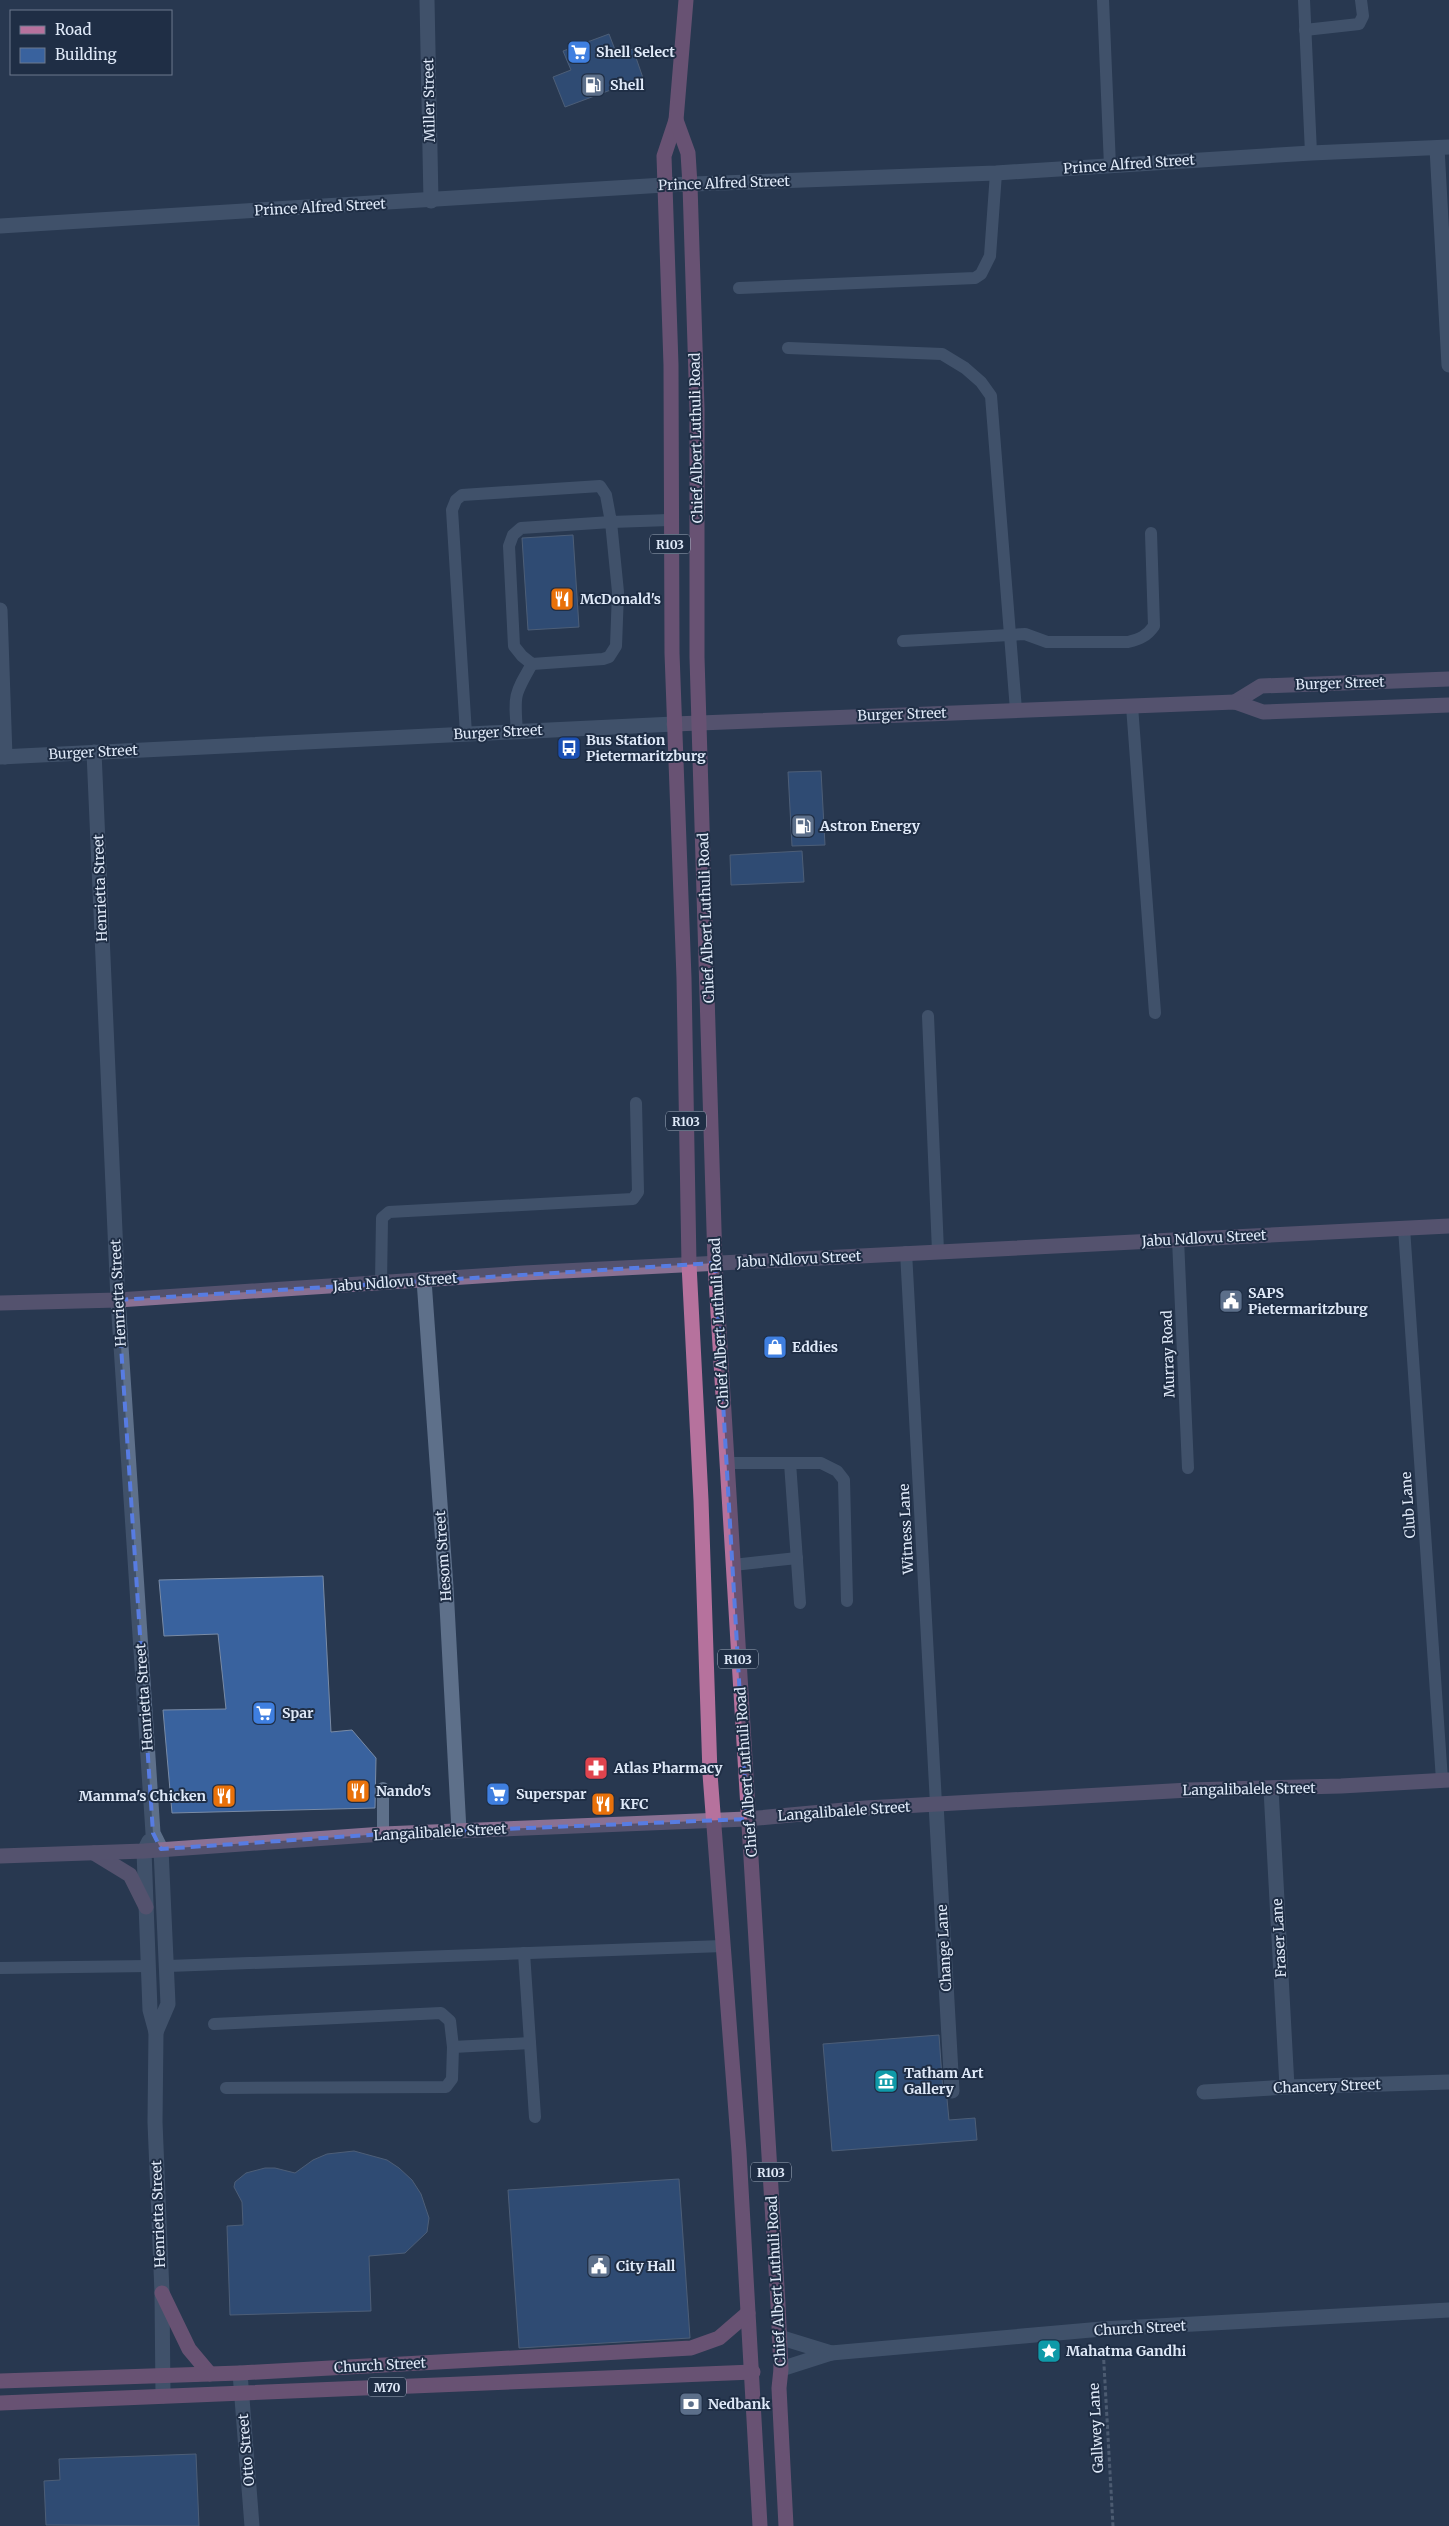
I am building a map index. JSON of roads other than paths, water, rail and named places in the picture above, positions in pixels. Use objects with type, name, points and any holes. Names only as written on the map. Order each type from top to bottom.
[{"type":"main road","name":"Chief Albert Luthuli Road","points":[[686,0],[676,120],[664,156],[664,185],[671,364],[670,520],[674,724],[683,968],[688,1264],[701,1500],[713,1820],[739,2152],[753,2372],[760,2526]]},
{"type":"main road","name":"Chief Albert Luthuli Road","points":[[676,120],[688,153],[690,185],[697,409],[697,657],[715,1263],[747,1819],[754,1880],[782,2369],[779,2388],[786,2526]]},
{"type":"main road","points":[[162,2293],[189,2349],[210,2374]]},
{"type":"main road","name":"Church Street","points":[[0,2381],[161,2374],[240,2373],[691,2348],[719,2338],[748,2313]]},
{"type":"main road","name":"Church Street","points":[[0,2403],[753,2372]]},
{"type":"street","name":"Miller Street","points":[[427,0],[431,201]]},
{"type":"street","name":"Prince Alfred Street","points":[[0,226],[431,201],[664,185],[996,173],[1311,153],[1443,147]]},
{"type":"street","points":[[1443,147],[1449,365]]},
{"type":"street","points":[[0,610],[3,757]]},
{"type":"street","name":"Burger Street","points":[[1235,702],[1261,686],[1449,679]]},
{"type":"street","name":"Burger Street","points":[[3,757],[517,731],[1235,702],[1263,712],[1449,705]]},
{"type":"street","name":"Henrietta Street","points":[[94,752],[118,1300],[153,1832],[161,1849],[168,1966],[168,2004],[156,2032]]},
{"type":"street","name":"Jabu Ndlovu Street","points":[[0,1303],[118,1300],[688,1264],[1449,1226]]},
{"type":"street","name":"Hesom Street","points":[[424,1280],[446,1587],[459,1832]]},
{"type":"street","name":"Langalibalele Street","points":[[0,1856],[93,1853],[383,1834],[747,1819],[936,1804],[1189,1790],[1271,1789],[1446,1780]]},
{"type":"street","name":"Fraser Lane","points":[[1271,1789],[1287,2087]]},
{"type":"street","name":"Change Lane","points":[[936,1804],[952,2091]]},
{"type":"street","name":"Henrietta Street","points":[[153,1832],[144,1850],[150,2010],[156,2032],[155,2122],[162,2293],[162,2396]]},
{"type":"street","points":[[93,1853],[130,1875],[146,1907]]},
{"type":"street","name":"Chancery Street","points":[[1204,2092],[1287,2087],[1449,2082]]},
{"type":"street","name":"Church Street","points":[[782,2369],[831,2354],[1102,2329],[1449,2310]]},
{"type":"street","name":"Church Street","points":[[779,2337],[831,2354]]},
{"type":"street","name":"Otto Street","points":[[240,2373],[252,2526]]},
{"type":"lane","points":[[1103,0],[1110,166]]},
{"type":"lane","points":[[1304,0],[1311,153]]},
{"type":"lane","points":[[1305,30],[1358,24],[1363,16],[1361,0]]},
{"type":"lane","points":[[739,288],[975,278],[981,274],[990,256],[996,173]]},
{"type":"lane","points":[[788,348],[942,354],[964,368],[980,382],[991,396],[1016,710]]},
{"type":"lane","points":[[466,734],[452,510],[456,500],[462,495],[600,486],[606,495],[611,522],[618,592],[614,652],[603,659],[532,664],[514,646],[509,546],[510,540],[521,528],[611,522],[670,520]]},
{"type":"lane","points":[[903,641],[1025,634],[1040,640],[1056,642],[1128,642],[1148,634],[1154,626],[1151,533]]},
{"type":"lane","points":[[517,731],[514,700],[516,692],[532,664]]},
{"type":"lane","points":[[1132,706],[1155,1013]]},
{"type":"lane","points":[[928,1016],[938,1251]]},
{"type":"lane","points":[[381,1284],[382,1218],[389,1212],[633,1199],[638,1192],[636,1103]]},
{"type":"lane","name":"Club Lane","points":[[1404,1228],[1446,1780]]},
{"type":"lane","name":"Murray Road","points":[[1178,1239],[1188,1468]]},
{"type":"lane","name":"Witness Lane","points":[[906,1252],[936,1804]]},
{"type":"lane","points":[[727,1463],[820,1463],[837,1471],[844,1480],[847,1601]]},
{"type":"lane","points":[[790,1463],[800,1603]]},
{"type":"lane","points":[[733,1565],[797,1558]]},
{"type":"lane","points":[[383,1788],[383,1834]]},
{"type":"lane","points":[[168,1966],[723,1946]]},
{"type":"lane","points":[[524,1953],[535,2116]]},
{"type":"lane","points":[[0,1968],[149,1966]]},
{"type":"lane","points":[[214,2024],[441,2013],[450,2021],[453,2047],[452,2079],[446,2087],[226,2088]]},
{"type":"lane","points":[[453,2047],[530,2043]]},
{"type":"place","name":"Shell Select","points":[[579,52]]},
{"type":"place","name":"Shell","points":[[593,85]]},
{"type":"place","name":"McDonald's","points":[[562,599]]},
{"type":"place","name":"Bus Station Pietermaritzburg","points":[[569,748]]},
{"type":"place","name":"Astron Energy","points":[[803,826]]},
{"type":"place","name":"SAPS Pietermaritzburg","points":[[1231,1301]]},
{"type":"place","name":"Eddies","points":[[775,1347]]},
{"type":"place","name":"Spar","points":[[264,1713]]},
{"type":"place","name":"Atlas Pharmacy","points":[[596,1768]]},
{"type":"place","name":"Nando's","points":[[358,1791]]},
{"type":"place","name":"Superspar","points":[[498,1794]]},
{"type":"place","name":"Mamma's Chicken","points":[[224,1796]]},
{"type":"place","name":"KFC","points":[[603,1804]]},
{"type":"place","name":"Tatham Art Gallery","points":[[886,2081]]},
{"type":"place","name":"City Hall","points":[[599,2266]]},
{"type":"place","name":"Mahatma Gandhi","points":[[1049,2351]]},
{"type":"place","name":"Nedbank","points":[[691,2404]]}]
